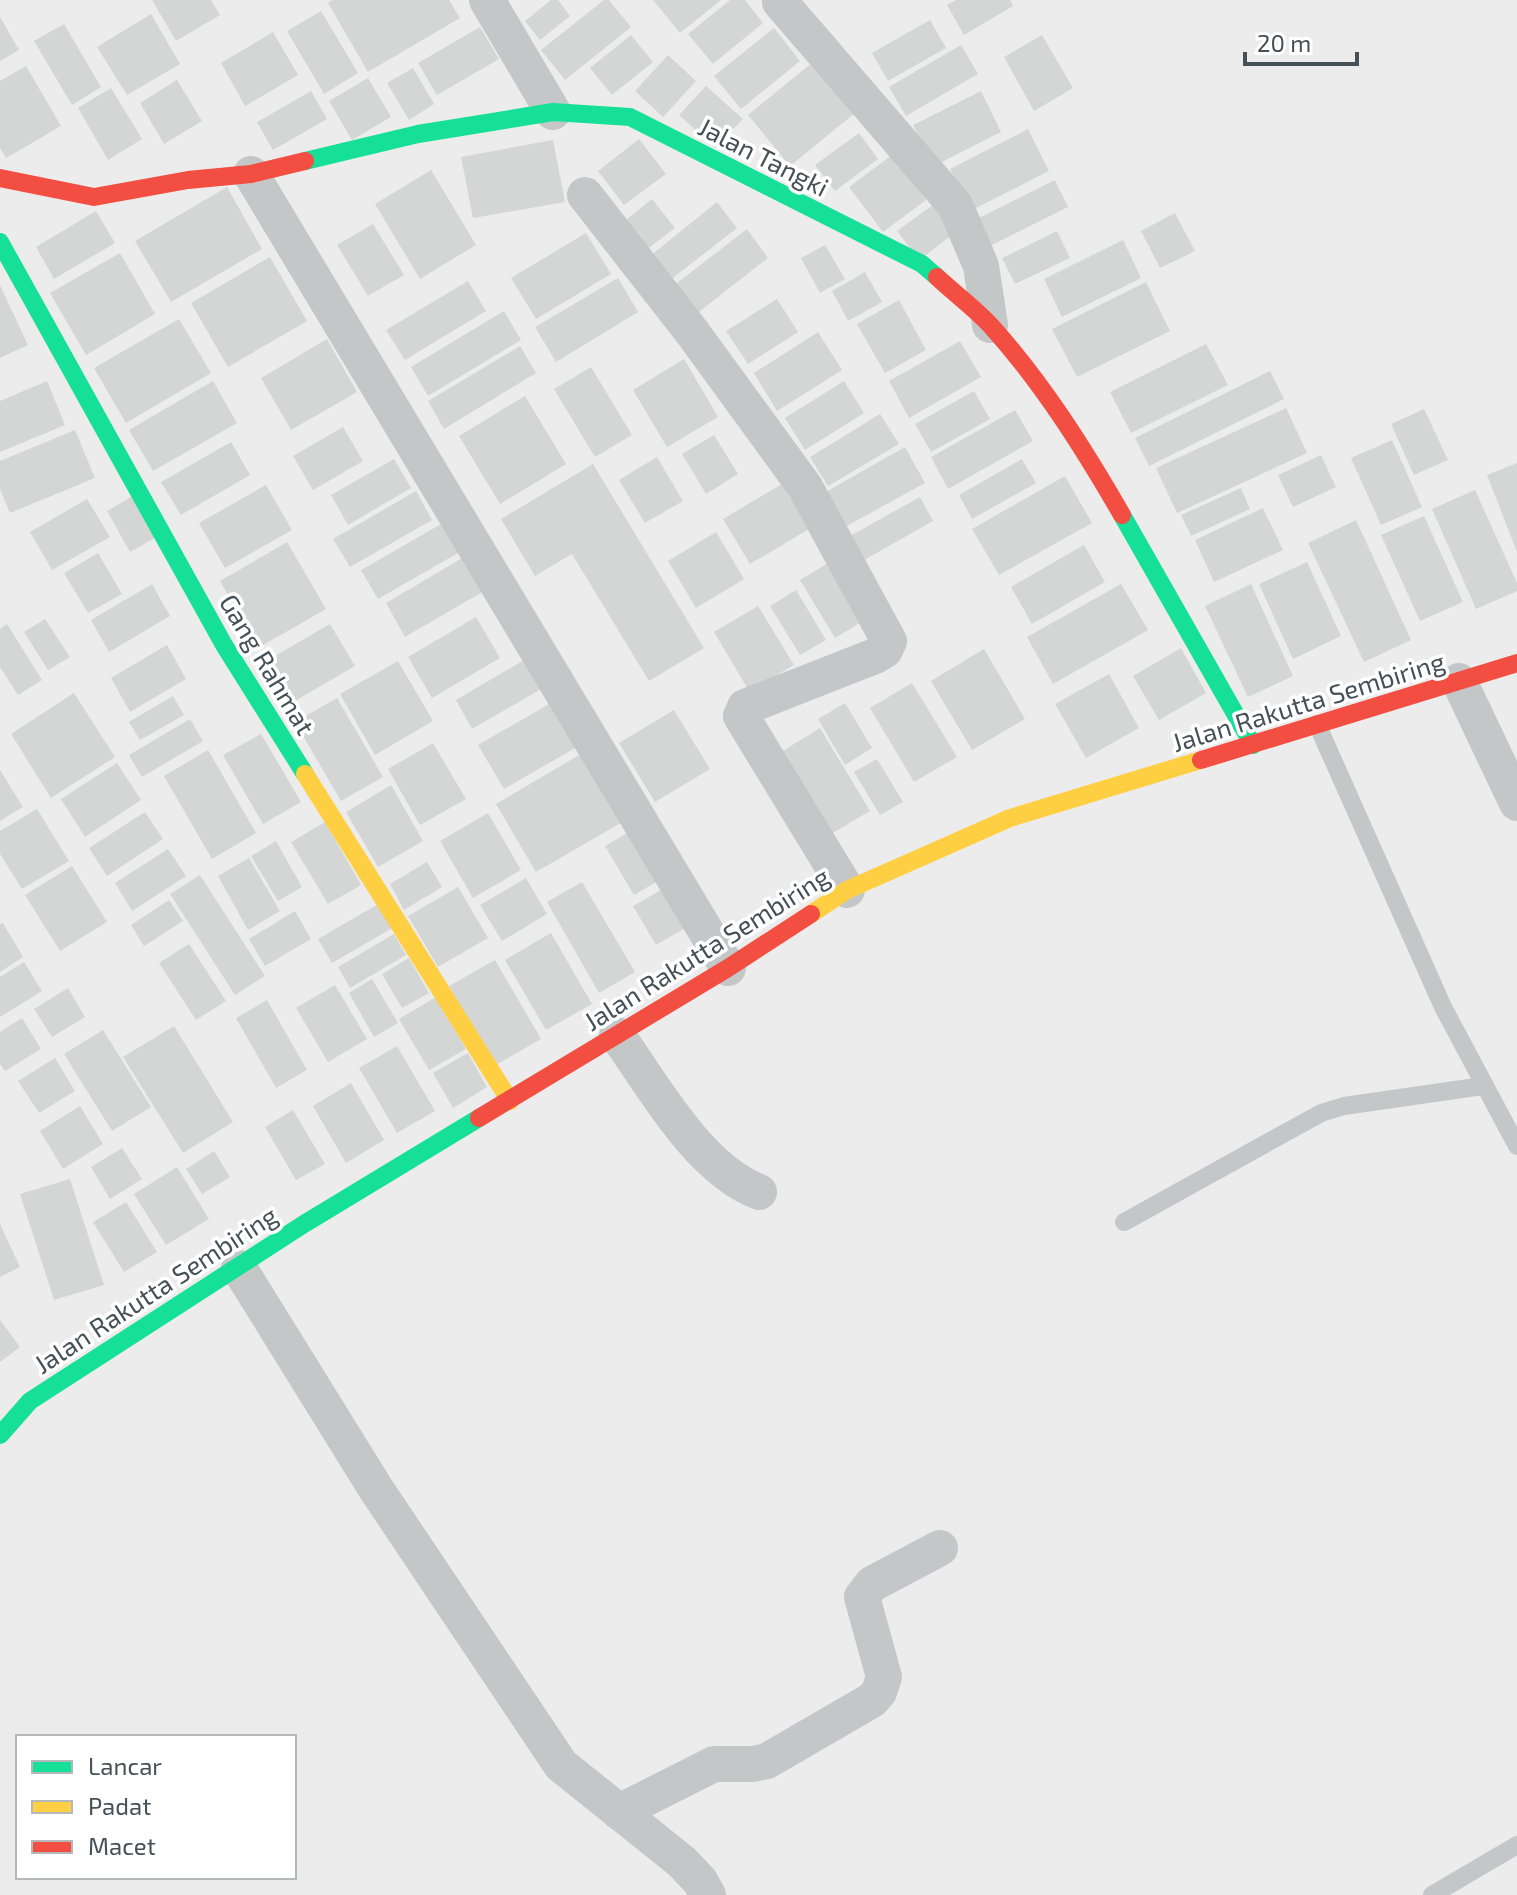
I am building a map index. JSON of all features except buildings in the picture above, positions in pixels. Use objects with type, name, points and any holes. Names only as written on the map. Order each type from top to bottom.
[{"type":"street","points":[[487,0],[553,112]]},
{"type":"street","points":[[780,2],[955,205],[981,266],[990,325]]},
{"type":"street","name":"Jalan Tangki","points":[[0,178],[94,197],[188,180],[251,174],[418,134],[553,112],[630,117],[922,264],[990,325],[1035,380],[1087,455],[1253,745]]},
{"type":"street","points":[[251,174],[728,968]]},
{"type":"street","points":[[585,195],[692,332],[805,487],[889,641],[885,650],[875,656],[745,707],[741,716],[847,890]]},
{"type":"street","name":"Gang Rahmat","points":[[0,242],[224,645],[510,1101]]},
{"type":"street","name":"Jalan Rakutta Sembiring","points":[[0,1435],[30,1401],[304,1224],[728,968],[847,890],[1010,818],[1517,663]]},
{"type":"street","points":[[1459,681],[1517,803]]},
{"type":"street","points":[[617,1035],[698,1146],[722,1171],[743,1186],[759,1192]]},
{"type":"street","points":[[239,1268],[376,1489],[561,1765],[682,1862],[708,1895]]},
{"type":"street","points":[[619,1812],[714,1764],[767,1761],[872,1700],[879,1692],[884,1677],[863,1592],[872,1584],[940,1548]]},
{"type":"lane","points":[[1317,724],[1443,1007],[1517,1146]]},
{"type":"lane","points":[[1124,1222],[1321,1113],[1344,1106],[1483,1086]]},
{"type":"lane","points":[[1432,1895],[1517,1845]]},
{"type":"traffic: fast","points":[[305,161],[418,134],[553,112],[630,117],[922,264],[937,277]]},
{"type":"traffic: fast","points":[[0,242],[224,645],[305,774]]},
{"type":"traffic: fast","points":[[1122,515],[1253,745]]},
{"type":"traffic: fast","points":[[0,1435],[30,1401],[304,1224],[479,1118]]},
{"type":"traffic: slow","points":[[811,914],[847,890],[1010,818],[1201,760]]},
{"type":"traffic: slow","points":[[305,774],[510,1101]]},
{"type":"traffic: jam","points":[[0,178],[94,197],[188,180],[251,174],[305,161]]},
{"type":"traffic: jam","points":[[937,277],[986,320],[1046,394],[1122,515]]},
{"type":"traffic: jam","points":[[1201,760],[1517,663]]},
{"type":"traffic: jam","points":[[479,1118],[728,968],[811,914]]}]
